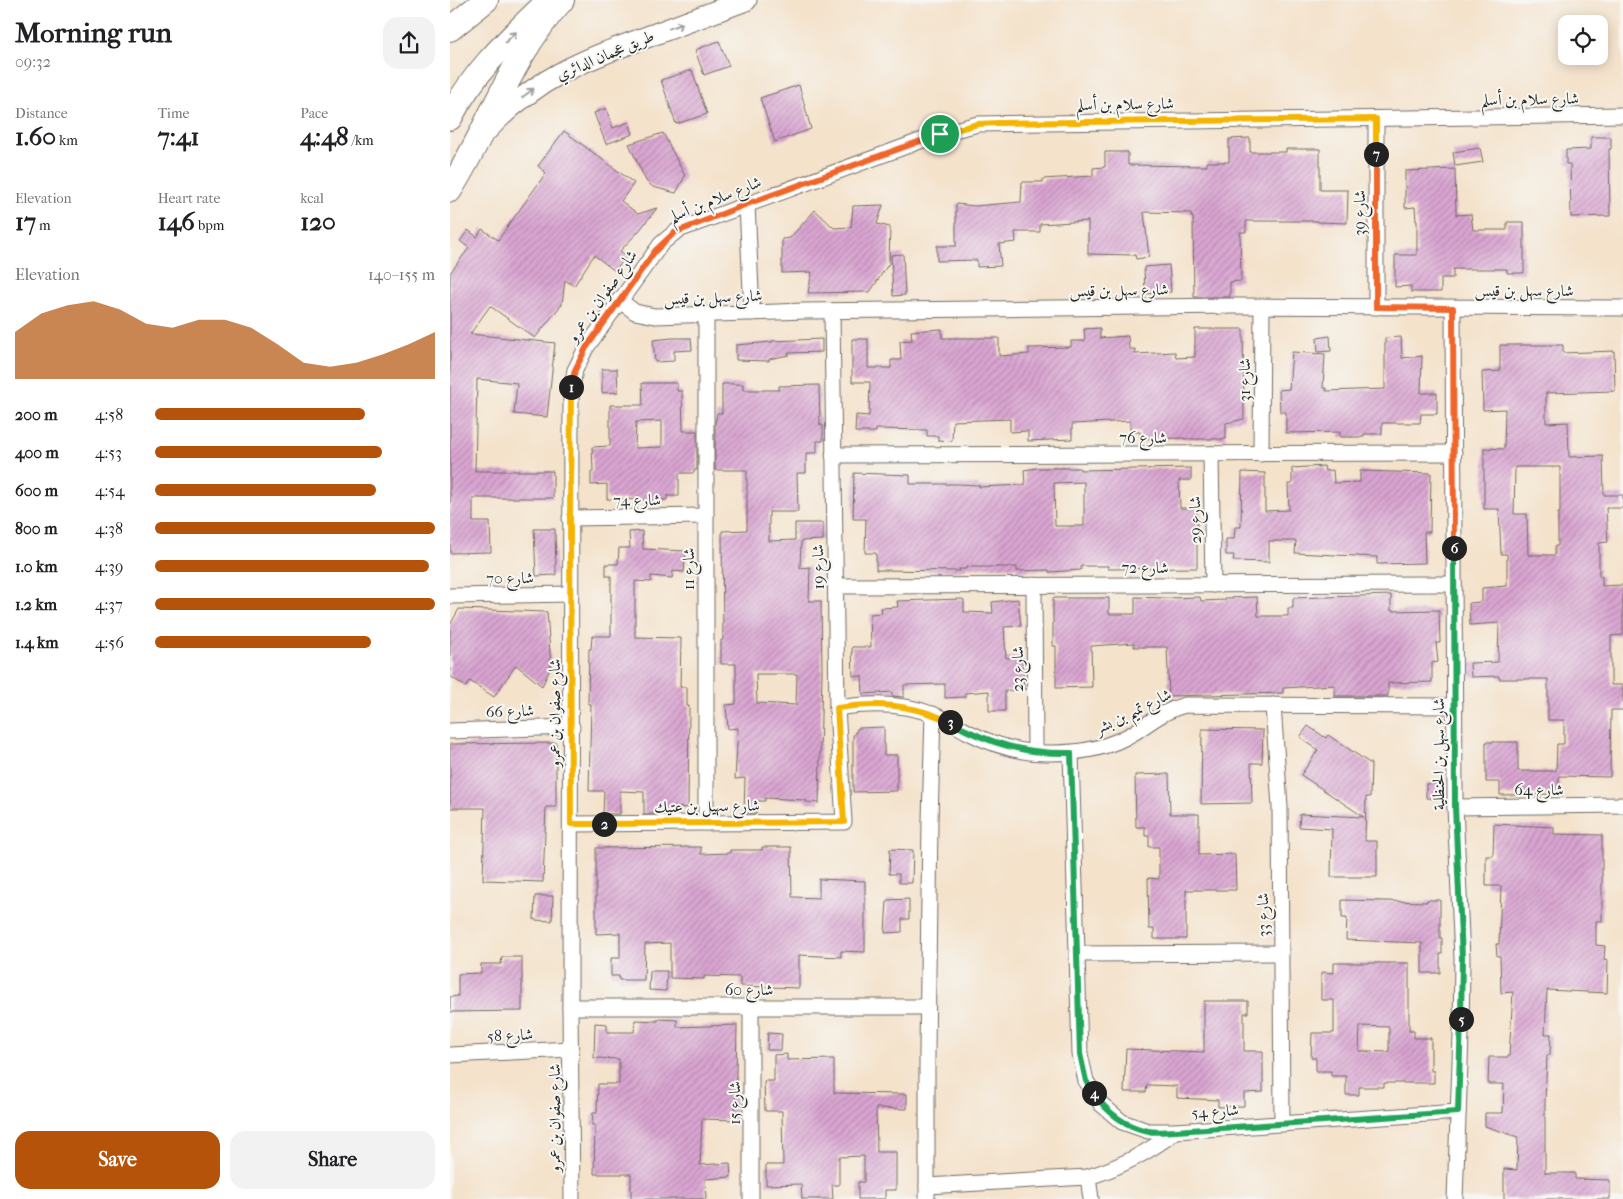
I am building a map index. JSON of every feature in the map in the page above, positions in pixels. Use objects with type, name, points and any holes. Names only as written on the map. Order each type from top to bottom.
[{"type":"main road","points":[[450,29],[486,0]]},
{"type":"main road","points":[[450,118],[466,90],[492,56],[549,0]]},
{"type":"main road","points":[[450,190],[480,138],[512,72],[527,46],[562,0]]},
{"type":"main road","name":"طريق عجمان الدائري","points":[[480,138],[510,107],[562,71],[602,53],[746,0]]},
{"type":"street","name":"شارع سلام بن أسلم","points":[[655,251],[674,233],[747,204],[940,134],[978,124],[1623,115]]},
{"type":"street","name":"شارع 39","points":[[1376,119],[1376,307]]},
{"type":"street","points":[[747,204],[752,313]]},
{"type":"street","name":"شارع صفوان بن عمرو","points":[[572,1199],[570,1008],[572,727],[571,391],[572,380],[580,359],[619,300],[655,251]]},
{"type":"street","name":"شارع سهل بن قيس","points":[[619,300],[635,312],[645,315],[1262,306],[1623,308]]},
{"type":"street","name":"شارع 31","points":[[1260,454],[1262,306]]},
{"type":"street","name":"شارع سهل بن الحنظلية","points":[[1453,308],[1455,807],[1462,958],[1455,1199]]},
{"type":"street","name":"شارع 19","points":[[832,311],[837,708],[844,822]]},
{"type":"street","name":"شارع 11","points":[[706,314],[706,823]]},
{"type":"street","name":"شارع 76","points":[[833,454],[1454,453]]},
{"type":"street","name":"شارع 29","points":[[1211,454],[1213,585]]},
{"type":"street","name":"شارع 74","points":[[570,518],[706,516]]},
{"type":"street","name":"شارع 72","points":[[836,586],[1454,584]]},
{"type":"street","name":"شارع 23","points":[[1034,585],[1035,752]]},
{"type":"street","name":"شارع 70","points":[[450,596],[571,594]]},
{"type":"street","name":"شارع تميم بن بشر","points":[[837,708],[876,704],[906,707],[933,714],[988,741],[1008,747],[1035,752],[1071,753],[1110,744],[1135,732],[1164,712],[1195,704],[1455,706]]},
{"type":"street","name":"شارع 33","points":[[1273,705],[1280,807],[1282,1124]]},
{"type":"street","points":[[927,1192],[927,1006],[933,714]]},
{"type":"street","name":"شارع 66","points":[[450,731],[572,727]]},
{"type":"street","points":[[1071,753],[1080,1054],[1086,1081],[1101,1104],[1122,1122],[1148,1131],[1176,1131]]},
{"type":"street","name":"شارع 64","points":[[1455,807],[1623,805]]},
{"type":"street","name":"شارع سهيل بن عتيك","points":[[571,824],[844,822]]},
{"type":"street","points":[[1077,954],[1282,952]]},
{"type":"street","name":"شارع 60","points":[[570,1008],[927,1006]]},
{"type":"street","name":"شارع 15","points":[[751,1007],[751,1199]]},
{"type":"street","name":"شارع 58","points":[[450,1055],[571,1049]]},
{"type":"street","name":"شارع 54","points":[[927,1192],[1088,1177],[1112,1170],[1135,1159],[1176,1131],[1458,1112]]},
{"type":"street","points":[[1088,1177],[1090,1199]]},
{"type":"building","points":[[719,41],[729,66],[704,75],[695,50]]},
{"type":"building","points":[[692,70],[707,114],[676,124],[661,80]]},
{"type":"building","points":[[799,85],[811,129],[775,142],[760,98]]},
{"type":"building","points":[[606,108],[613,128],[629,122],[633,134],[606,144],[594,113]]},
{"type":"building","points":[[564,131],[634,183],[621,201],[638,214],[657,208],[620,251],[627,256],[615,271],[594,255],[574,286],[565,280],[562,304],[535,338],[490,306],[470,334],[555,343],[547,417],[514,414],[517,383],[477,379],[475,471],[553,471],[553,498],[473,498],[473,522],[490,522],[491,552],[450,553],[450,273],[469,248],[460,241],[468,230],[477,237],[482,229],[498,240],[546,173],[538,166]]},
{"type":"building","points":[[663,133],[685,176],[676,193],[653,187],[646,181],[629,144]]},
{"type":"building","points":[[1591,137],[1611,137],[1611,149],[1609,149],[1610,216],[1571,217],[1570,164],[1566,164],[1566,150],[1591,149]]},
{"type":"building","points":[[1250,138],[1250,152],[1286,152],[1286,149],[1320,149],[1320,190],[1348,190],[1347,223],[1246,221],[1246,232],[1240,232],[1241,281],[1230,282],[1230,297],[1194,297],[1193,217],[1191,217],[1191,213],[1144,212],[1149,257],[1136,259],[1135,255],[1088,254],[1088,221],[1040,224],[1040,232],[1015,232],[1016,242],[999,244],[1001,266],[977,267],[977,260],[937,261],[937,246],[956,246],[956,204],[975,206],[1021,202],[1022,182],[1043,182],[1043,179],[1093,176],[1093,168],[1105,167],[1105,152],[1128,152],[1128,165],[1207,166],[1207,162],[1229,162],[1229,139]]},
{"type":"building","points":[[1480,148],[1483,162],[1455,166],[1453,152]]},
{"type":"building","points":[[1455,169],[1456,215],[1471,214],[1473,230],[1507,230],[1507,222],[1524,222],[1524,273],[1507,273],[1507,269],[1453,269],[1453,278],[1441,278],[1441,292],[1411,292],[1411,286],[1395,287],[1395,255],[1417,255],[1415,207],[1405,208],[1405,171]]},
{"type":"building","points":[[883,205],[877,224],[890,227],[889,263],[870,292],[808,293],[812,272],[782,273],[782,239],[790,238],[815,210],[834,228],[851,227],[853,206]]},
{"type":"building","points":[[903,254],[905,295],[893,296],[891,255]]},
{"type":"building","points":[[1169,265],[1171,292],[1145,294],[1144,267]]},
{"type":"building","points":[[1100,328],[1100,338],[1128,336],[1129,349],[1135,349],[1135,354],[1175,352],[1176,358],[1195,357],[1195,329],[1243,329],[1244,419],[1226,423],[1226,439],[1140,439],[1140,432],[1130,432],[1130,421],[1072,424],[1072,439],[1028,441],[1028,431],[1010,432],[1010,419],[953,421],[952,441],[938,440],[938,436],[927,436],[927,430],[876,429],[876,432],[855,432],[856,415],[869,416],[870,382],[852,382],[852,339],[868,339],[868,368],[891,368],[891,360],[901,360],[900,341],[912,340],[911,331],[942,329],[942,338],[999,338],[999,356],[1029,354],[1029,348],[1071,347],[1071,341],[1085,341],[1084,329]]},
{"type":"building","points":[[1330,336],[1331,351],[1318,352],[1317,338]]},
{"type":"building","points":[[1401,337],[1402,358],[1422,356],[1421,393],[1437,393],[1437,414],[1421,414],[1420,423],[1382,423],[1382,434],[1364,434],[1364,437],[1340,437],[1340,432],[1286,433],[1286,412],[1280,412],[1279,390],[1289,389],[1292,352],[1325,354],[1323,388],[1326,388],[1326,391],[1385,389],[1385,338]]},
{"type":"building","points":[[691,338],[692,350],[674,351],[674,361],[655,362],[653,340]]},
{"type":"building","points":[[822,339],[822,352],[788,353],[789,355],[769,359],[769,361],[736,360],[736,345]]},
{"type":"building","points":[[1500,345],[1563,345],[1563,353],[1614,351],[1615,391],[1546,393],[1546,423],[1568,422],[1569,457],[1603,456],[1604,495],[1623,495],[1623,508],[1606,508],[1608,542],[1599,543],[1599,576],[1602,576],[1602,586],[1623,585],[1623,635],[1611,636],[1611,685],[1623,685],[1623,710],[1611,710],[1610,777],[1559,776],[1559,794],[1500,795],[1500,782],[1486,782],[1486,742],[1518,742],[1518,771],[1556,771],[1557,744],[1564,744],[1564,720],[1548,720],[1548,679],[1499,679],[1499,676],[1471,677],[1470,663],[1498,662],[1499,623],[1470,625],[1469,603],[1482,602],[1482,588],[1507,586],[1507,554],[1501,554],[1499,509],[1484,509],[1484,448],[1504,449],[1505,409],[1483,410],[1482,372],[1500,371]],"holes":[[[1515,467],[1560,467],[1560,513],[1558,513],[1558,546],[1555,546],[1555,555],[1528,555],[1527,514],[1514,514]]]},
{"type":"building","points":[[602,369],[617,369],[618,392],[602,393]]},
{"type":"building","points":[[642,383],[677,383],[677,391],[682,391],[683,431],[697,431],[697,470],[694,470],[694,473],[679,473],[679,496],[667,496],[667,500],[607,499],[607,484],[591,485],[591,472],[593,472],[592,447],[610,446],[610,405],[643,405]],"holes":[[[662,421],[662,447],[635,448],[636,422]]]},
{"type":"building","points":[[722,384],[743,384],[743,390],[779,390],[779,386],[819,385],[820,425],[823,425],[823,441],[817,441],[817,453],[806,453],[806,473],[797,473],[798,512],[769,512],[769,541],[795,540],[795,523],[823,523],[823,540],[801,541],[800,568],[810,567],[809,601],[821,601],[822,672],[819,803],[806,802],[806,800],[765,798],[765,801],[757,801],[756,813],[744,813],[745,778],[735,779],[738,728],[728,729],[726,705],[736,704],[736,664],[721,664],[721,640],[723,640],[722,531],[747,530],[747,470],[715,470],[715,424],[717,413],[722,413]],"holes":[[[756,674],[797,674],[796,705],[757,703]]]},
{"type":"building","points":[[1324,466],[1325,471],[1333,470],[1334,483],[1360,482],[1360,471],[1431,473],[1430,532],[1424,532],[1425,563],[1377,564],[1377,557],[1295,553],[1296,541],[1269,541],[1269,562],[1233,561],[1234,555],[1226,555],[1226,539],[1234,539],[1235,527],[1241,527],[1242,472],[1265,473],[1265,511],[1289,510],[1288,484],[1292,484],[1292,468]]},
{"type":"building","points":[[1037,468],[1080,468],[1080,470],[1191,468],[1191,480],[1179,480],[1180,508],[1197,508],[1197,568],[1108,569],[1108,566],[1081,566],[1081,570],[1049,572],[1049,570],[1017,571],[1017,567],[966,567],[966,569],[959,569],[960,571],[876,570],[876,553],[865,553],[866,519],[853,519],[854,473],[910,475],[910,484],[958,484],[979,485],[979,487],[1025,485],[1024,470]],"holes":[[[1084,482],[1084,526],[1055,526],[1054,483]]]},
{"type":"building","points":[[534,529],[555,529],[556,575],[536,576]]},
{"type":"building","points":[[642,531],[643,549],[686,551],[684,572],[673,571],[672,578],[651,576],[651,582],[635,581],[635,637],[681,638],[680,687],[687,687],[687,706],[689,706],[688,808],[670,807],[670,814],[644,814],[644,792],[620,791],[620,814],[603,814],[604,791],[589,791],[591,704],[588,704],[589,649],[591,649],[592,636],[611,636],[611,576],[606,576],[606,564],[618,564],[619,548],[630,548],[629,532]]},
{"type":"building","points":[[1391,595],[1391,611],[1439,610],[1440,643],[1436,643],[1438,662],[1432,663],[1432,682],[1388,683],[1388,696],[1335,696],[1335,685],[1283,688],[1283,693],[1169,696],[1167,647],[1134,647],[1134,643],[1091,646],[1092,687],[1056,688],[1056,646],[1053,646],[1053,598],[1109,598],[1109,614],[1135,614],[1135,597],[1200,597],[1201,601],[1257,597],[1258,616],[1288,616],[1288,608],[1293,608],[1293,598]]},
{"type":"building","points":[[1018,599],[1021,626],[1004,627],[1006,658],[1022,657],[1024,690],[1005,691],[1005,711],[989,711],[989,691],[965,693],[965,697],[945,698],[945,684],[904,685],[904,697],[892,696],[892,692],[863,694],[862,676],[853,676],[852,647],[871,647],[870,614],[882,613],[881,608],[898,607],[897,601],[964,600],[964,612],[993,613],[992,602]]},
{"type":"building","points":[[459,609],[547,612],[551,667],[542,686],[516,665],[494,697],[470,681],[466,687],[450,676],[450,625]]},
{"type":"building","points":[[1308,726],[1326,738],[1328,735],[1371,764],[1370,797],[1366,797],[1365,841],[1377,841],[1377,877],[1331,877],[1332,829],[1299,827],[1300,814],[1364,817],[1301,775],[1318,750],[1300,737]]},
{"type":"building","points":[[884,727],[884,755],[897,755],[897,791],[853,792],[853,736],[858,728]]},
{"type":"building","points":[[1202,729],[1263,730],[1262,763],[1251,763],[1252,803],[1201,804]]},
{"type":"building","points":[[556,743],[556,807],[546,807],[543,882],[483,880],[485,808],[450,808],[450,744]]},
{"type":"building","points":[[1169,774],[1170,814],[1199,814],[1199,855],[1235,854],[1236,890],[1186,890],[1186,939],[1154,939],[1154,929],[1149,929],[1148,878],[1159,879],[1159,847],[1149,847],[1149,836],[1145,836],[1145,827],[1136,827],[1135,775]]},
{"type":"building","points":[[1426,784],[1443,784],[1443,799],[1426,798]]},
{"type":"building","points":[[1494,824],[1554,827],[1554,834],[1602,835],[1602,921],[1596,921],[1596,945],[1605,946],[1604,959],[1608,960],[1607,993],[1547,990],[1545,1034],[1551,1034],[1550,1055],[1547,1055],[1545,1173],[1575,1173],[1575,1179],[1610,1180],[1610,1199],[1504,1199],[1504,1169],[1517,1170],[1518,1137],[1485,1126],[1485,1113],[1503,1113],[1504,1084],[1488,1084],[1489,1057],[1509,1057],[1513,992],[1501,993],[1500,956],[1497,956],[1496,944],[1499,944],[1501,886],[1486,886],[1486,856],[1493,856]]},
{"type":"building","points":[[701,847],[701,854],[730,853],[730,850],[762,850],[762,847],[791,847],[792,897],[819,898],[819,879],[865,881],[865,952],[841,951],[841,957],[799,955],[799,988],[740,986],[740,977],[704,976],[704,979],[670,978],[670,943],[645,944],[644,980],[619,980],[619,976],[611,976],[611,958],[620,958],[620,933],[596,934],[596,848]]},
{"type":"building","points":[[890,849],[913,850],[912,883],[899,883],[899,874],[889,874]]},
{"type":"building","points":[[535,896],[553,896],[552,921],[534,920]]},
{"type":"building","points":[[909,899],[909,919],[902,919],[902,932],[885,933],[887,900]]},
{"type":"building","points":[[1342,900],[1427,902],[1427,900],[1440,900],[1442,954],[1440,954],[1440,973],[1422,973],[1422,943],[1346,940],[1347,918],[1342,918]]},
{"type":"building","points":[[502,957],[522,957],[522,1011],[450,1012],[450,997],[458,996],[458,974],[481,973],[481,964],[501,964]]},
{"type":"building","points":[[1334,963],[1409,963],[1409,1031],[1414,1031],[1414,1038],[1431,1038],[1431,1071],[1434,1071],[1434,1083],[1384,1083],[1384,1087],[1359,1087],[1359,1095],[1346,1095],[1346,1076],[1331,1076],[1331,1071],[1316,1071],[1316,1058],[1311,1058],[1312,1033],[1334,1033],[1334,1000],[1321,1000],[1321,972],[1334,973]],"holes":[[[1360,1026],[1389,1027],[1389,1052],[1359,1051]]]},
{"type":"building","points":[[650,971],[667,971],[666,991],[649,990]]},
{"type":"building","points":[[1204,1001],[1248,1001],[1248,1013],[1244,1013],[1244,1051],[1263,1051],[1263,1092],[1244,1093],[1244,1106],[1218,1107],[1218,1100],[1177,1098],[1177,1086],[1147,1085],[1146,1092],[1124,1092],[1126,1049],[1204,1052]]},
{"type":"building","points":[[658,1019],[677,1020],[677,1027],[737,1025],[735,1120],[702,1119],[700,1165],[730,1163],[731,1177],[705,1179],[706,1199],[631,1199],[631,1174],[594,1174],[595,1125],[592,1125],[593,1113],[597,1113],[598,1084],[619,1084],[619,1059],[594,1058],[595,1023],[607,1024],[607,1032],[634,1032],[635,1020],[658,1021]]},
{"type":"building","points":[[768,1033],[782,1034],[781,1050],[767,1050]]},
{"type":"building","points":[[787,1054],[787,1060],[834,1059],[834,1093],[907,1094],[907,1109],[876,1108],[877,1152],[896,1152],[896,1190],[885,1190],[885,1199],[858,1199],[858,1182],[864,1182],[864,1156],[839,1157],[839,1185],[832,1185],[833,1199],[802,1199],[801,1184],[766,1185],[766,1165],[783,1165],[782,1111],[765,1111],[764,1081],[774,1081],[774,1055]]},
{"type":"route","points":[[1376,119],[1376,307],[1453,308],[1455,807],[1462,958],[1458,1112],[1176,1131],[1148,1131],[1122,1122],[1101,1104],[1086,1081],[1080,1054],[1071,753],[1035,752],[1008,747],[988,741],[933,714],[915,709],[876,704],[856,705],[837,708],[844,822],[571,824],[571,391],[572,380],[580,359],[603,322],[655,251],[674,233],[747,204],[940,134],[978,124],[998,123],[1376,119]]}]
